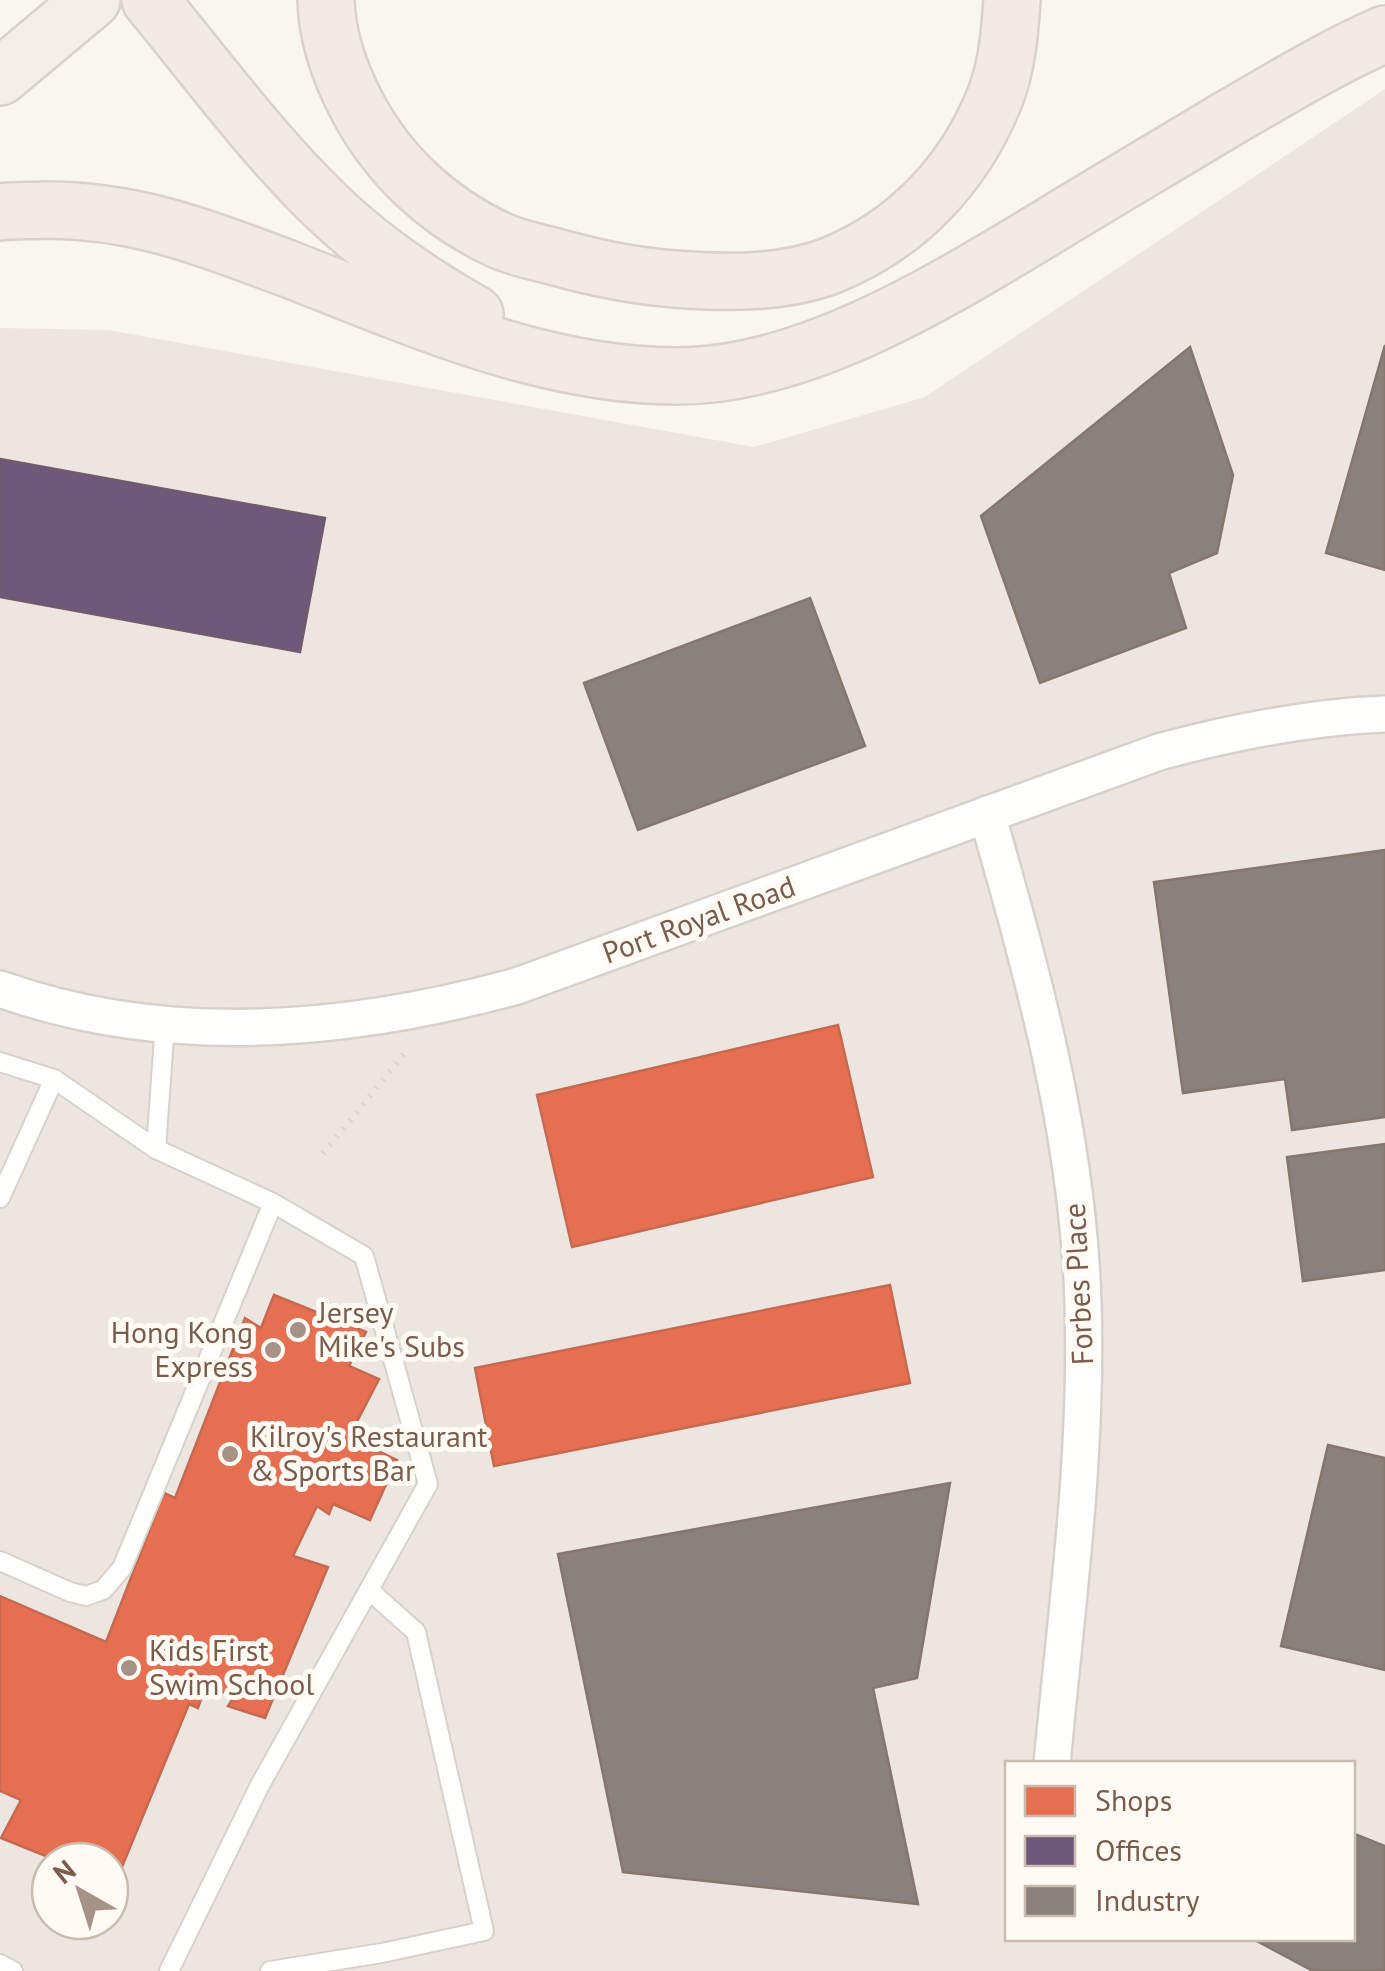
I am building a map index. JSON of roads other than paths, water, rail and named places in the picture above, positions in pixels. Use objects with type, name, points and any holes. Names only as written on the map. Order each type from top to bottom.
[{"type":"highway","points":[[150,0],[294,173],[359,236],[410,274],[500,329],[550,352],[620,373]]},
{"type":"highway","points":[[326,0],[335,51],[349,91],[369,128],[420,190],[457,217],[500,241],[598,269],[718,283],[771,279],[830,266],[873,244],[914,216],[948,181],[975,140],[997,94],[1010,34],[1012,0]]},
{"type":"highway","points":[[0,212],[73,210],[138,218],[206,238],[530,356],[620,373],[680,376],[741,369],[809,351],[876,323],[965,277],[1344,52],[1385,34]]},
{"type":"main road","points":[[0,78],[92,0]]},
{"type":"street","name":"Port Royal Road","points":[[0,989],[39,1003],[122,1019],[210,1027],[292,1026],[374,1018],[460,1002],[516,986],[1159,752],[1232,732],[1305,720],[1385,714]]},
{"type":"street","name":"Forbes Place","points":[[988,814],[1054,1064],[1071,1166],[1083,1299],[1082,1442],[1052,1761]]},
{"type":"lane","points":[[156,1149],[165,1023]]},
{"type":"lane","points":[[0,1062],[54,1079],[156,1149],[272,1203],[364,1256],[428,1484],[260,1785],[168,1971]]},
{"type":"lane","points":[[0,1198],[54,1079]]},
{"type":"lane","points":[[0,1560],[86,1596],[103,1590],[122,1568],[272,1203]]},
{"type":"lane","points":[[270,1971],[484,1931],[416,1632],[368,1590]]},
{"type":"lane","points":[[0,1964],[14,1971]]},
{"type":"place","name":"Jersey Mike's Subs","points":[[298,1330]]},
{"type":"place","name":"Hong Kong Express","points":[[273,1350]]},
{"type":"place","name":"Kilroy's Restaurant & Sports Bar","points":[[230,1454]]},
{"type":"place","name":"Kids First Swim School","points":[[129,1668]]}]
